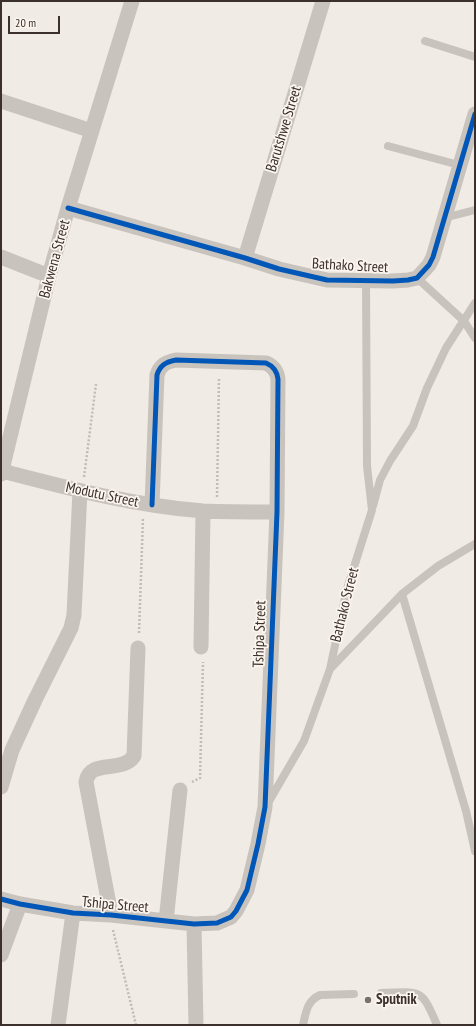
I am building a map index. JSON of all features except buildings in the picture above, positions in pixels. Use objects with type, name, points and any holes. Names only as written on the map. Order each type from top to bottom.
[{"type":"street","name":"Bakwena Street","points":[[1,472],[49,276],[68,208],[132,1]]},
{"type":"street","name":"Barutshwe Street","points":[[245,258],[323,1]]},
{"type":"street","points":[[1,101],[92,132]]},
{"type":"street","points":[[418,278],[429,265],[433,256],[475,114]]},
{"type":"street","name":"Bathako Street","points":[[68,208],[303,276],[327,280],[394,281],[418,278]]},
{"type":"street","points":[[1,257],[49,276]]},
{"type":"street","name":"Tshipa Street","points":[[1,898],[20,904],[73,914],[110,915],[194,924],[217,923],[225,920],[236,911],[247,890],[265,807],[276,512],[278,379],[277,373],[273,368],[266,363],[220,361],[176,360],[164,364],[157,375],[148,504]]},
{"type":"street","name":"Modutu Street","points":[[1,472],[81,492],[148,504],[210,511],[276,512]]},
{"type":"street","points":[[1,787],[12,750],[71,628],[74,615],[81,492]]},
{"type":"street","points":[[201,647],[210,511]]},
{"type":"street","points":[[110,915],[86,782],[87,776],[93,770],[124,764],[130,761],[134,756],[138,648]]},
{"type":"street","points":[[166,921],[180,790]]},
{"type":"street","points":[[1,955],[20,904]]},
{"type":"street","points":[[58,1025],[73,914]]},
{"type":"street","points":[[194,924],[196,1025]]},
{"type":"lane","points":[[425,41],[475,57]]},
{"type":"lane","points":[[388,146],[459,165]]},
{"type":"lane","points":[[444,218],[475,210]]},
{"type":"lane","points":[[418,278],[464,321],[475,338]]},
{"type":"lane","name":"Bathako Street","points":[[265,807],[304,741],[330,668],[347,589],[372,510],[367,466],[366,280]]},
{"type":"lane","points":[[372,510],[380,480],[390,460],[413,426],[427,388],[446,348],[475,303]]},
{"type":"lane","points":[[330,668],[402,594],[438,566],[475,544]]},
{"type":"lane","points":[[402,594],[464,803],[475,851]]},
{"type":"lane","points":[[381,993],[412,992],[419,994],[428,1003],[437,1025]]},
{"type":"lane","points":[[303,1025],[307,1006],[316,997],[320,995],[354,994]]},
{"type":"path","points":[[210,511],[220,361]]},
{"type":"path","points":[[81,492],[96,384]]},
{"type":"path","points":[[138,648],[148,504]]},
{"type":"path","points":[[180,790],[200,778],[204,658],[201,647]]},
{"type":"path","points":[[110,915],[136,1025]]},
{"type":"cycle path","points":[[68,208],[279,269],[327,280],[393,281],[417,278],[429,265],[433,257],[475,114]]},
{"type":"cycle path","points":[[1,899],[20,904],[73,913],[111,915],[194,924],[217,923],[231,917],[236,911],[247,890],[265,807],[277,512],[278,379],[276,371],[273,367],[266,363],[176,360],[162,366],[157,375],[152,505]]},
{"type":"place","name":"Sputnik","points":[[368,1000]]}]
